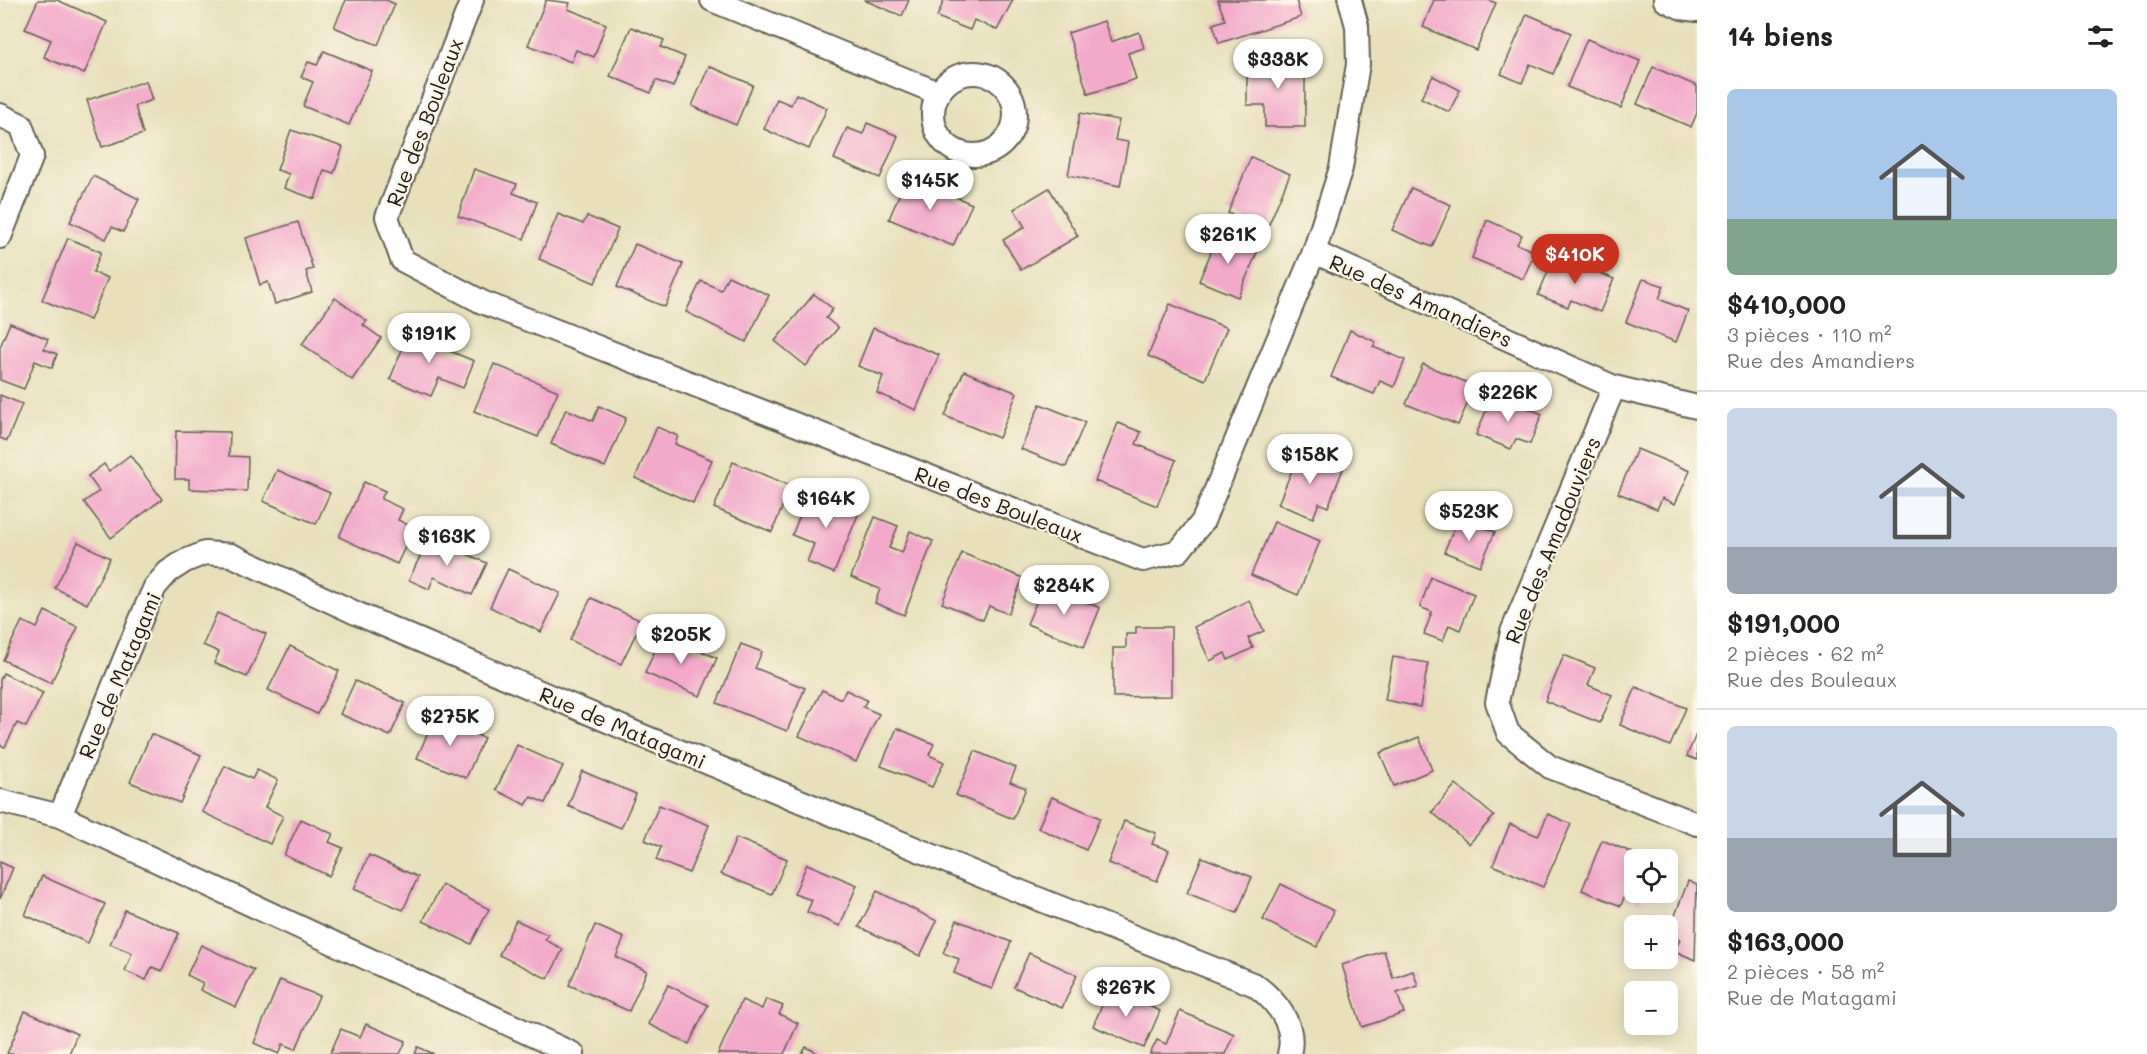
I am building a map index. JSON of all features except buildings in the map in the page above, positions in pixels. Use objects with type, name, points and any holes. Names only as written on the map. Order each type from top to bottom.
[{"type":"street","name":"Rue des Bouleaux","points":[[472,0],[387,217],[402,260],[482,302],[1143,560],[1179,551],[1203,521],[1314,252],[1341,168],[1358,63],[1357,26],[1350,0]]},
{"type":"street","points":[[712,0],[938,93]]},
{"type":"street","points":[[1665,0],[1682,8],[1697,10]]},
{"type":"street","points":[[0,115],[21,126],[32,156],[0,237]]},
{"type":"street","name":"Rue des Amandiers","points":[[1314,252],[1614,387],[1697,407]]},
{"type":"street","name":"Rue des Amadouviers","points":[[1614,387],[1512,632],[1497,702],[1508,733],[1550,766],[1697,824]]},
{"type":"street","name":"Rue de Matagami","points":[[60,816],[155,587],[168,572],[185,561],[206,553],[231,555],[358,614],[638,734],[1001,885],[1255,985],[1271,997],[1283,1014],[1290,1032],[1289,1054]]},
{"type":"street","points":[[0,801],[60,816],[573,1054]]}]
